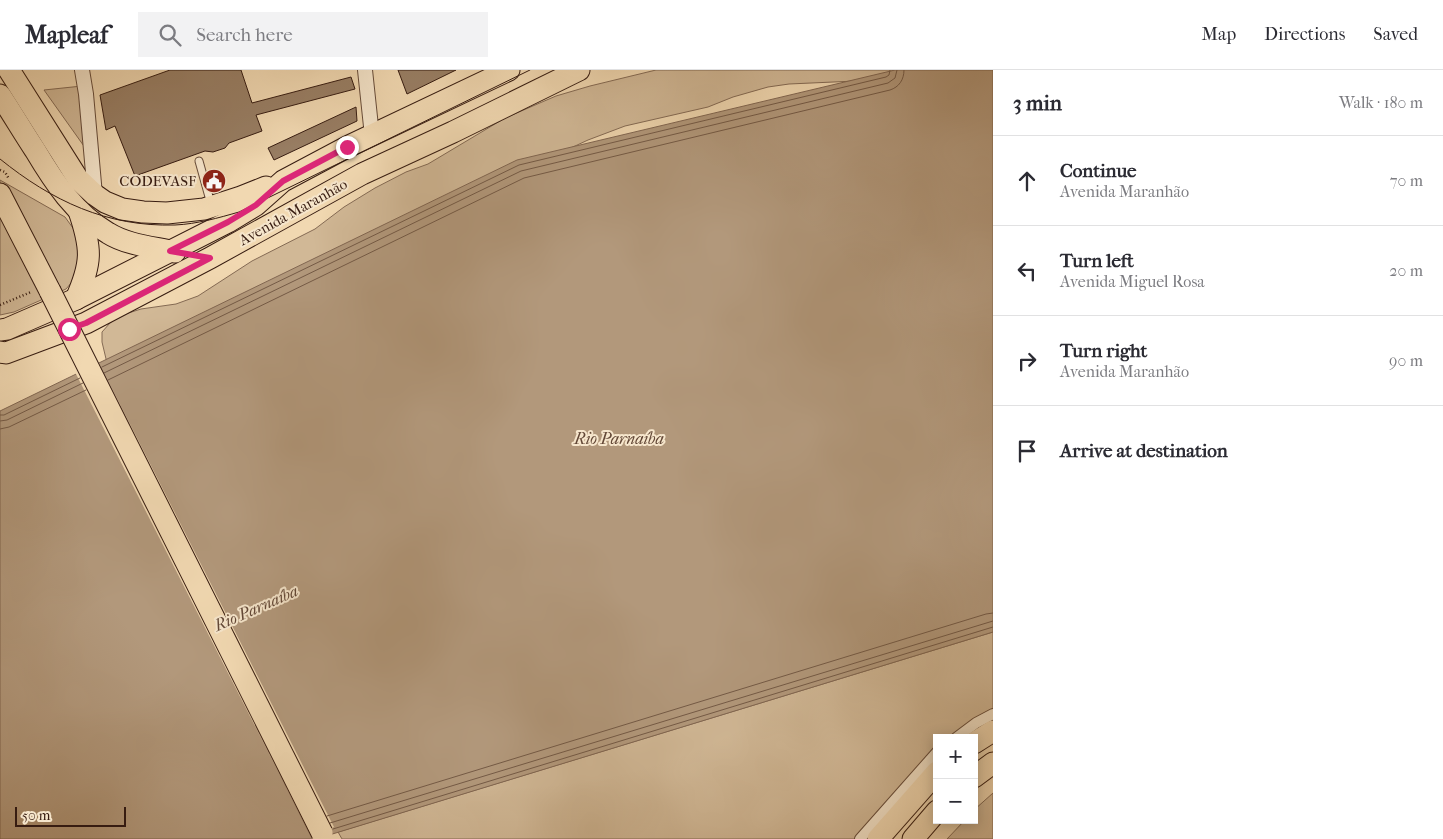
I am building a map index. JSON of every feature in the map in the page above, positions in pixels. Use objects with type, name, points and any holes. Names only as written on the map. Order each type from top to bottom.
[{"type":"main road","points":[[9,70],[78,179],[105,202],[122,209],[167,213],[204,209],[241,198],[283,181]]},
{"type":"main road","name":"Avenida Maranhão","points":[[4,329],[76,299],[228,222],[256,205],[283,181],[347,147],[509,70]]},
{"type":"main road","name":"Avenida Maranhão","points":[[3,353],[86,323],[210,258],[362,174],[580,70]]},
{"type":"main road","points":[[0,94],[54,182],[79,212],[108,233],[122,240],[210,258]]},
{"type":"main road","points":[[0,194],[44,290],[323,836]]},
{"type":"main road","points":[[76,299],[89,263],[89,245],[79,212]]},
{"type":"main road","points":[[978,740],[993,731]]},
{"type":"main road","points":[[978,774],[993,763]]},
{"type":"main road","points":[[878,839],[933,777]]},
{"type":"main road","points":[[913,839],[933,816]]},
{"type":"street","points":[[82,70],[95,195]]},
{"type":"street","points":[[365,70],[372,136]]},
{"type":"street","points":[[961,734],[993,714]]},
{"type":"street","points":[[860,839],[933,757]]},
{"type":"lane","points":[[199,161],[212,206]]},
{"type":"path","points":[[0,305],[44,290]]},
{"type":"shaded area","points":[[656,70],[920,70],[878,80],[789,84],[768,87],[733,97],[708,107],[625,126],[588,140],[107,363],[102,342],[102,332],[119,316],[141,309],[176,304],[198,296],[252,261],[315,229],[344,207],[375,188],[406,172],[428,164],[505,118],[556,96]]},
{"type":"shaded area","points":[[82,86],[86,149],[44,90]]},
{"type":"shaded area","points":[[0,180],[65,217],[78,235],[81,255],[72,282],[66,289],[14,312],[0,315]]},
{"type":"shaded area","points":[[993,632],[993,714],[962,734],[933,734],[933,757],[860,839],[342,839],[338,832]]},
{"type":"shaded area","points":[[993,793],[993,839],[947,839],[961,824],[978,824],[978,806]]},
{"type":"water","name":"Rio Parnaíba","points":[[895,70],[993,70],[993,632],[316,839],[0,839],[0,411],[517,160]]},
{"type":"pier","points":[[98,361],[334,827],[312,838],[75,372]]},
{"type":"building","points":[[170,70],[241,70],[252,103],[351,77],[355,89],[256,115],[262,131],[229,143],[225,148],[213,152],[205,151],[135,176],[115,126],[106,130],[100,95]]},
{"type":"building","points":[[398,70],[456,70],[407,94]]},
{"type":"building","points":[[356,107],[357,121],[274,160],[268,148]]},
{"type":"tram line","points":[[0,159],[60,199],[103,216],[150,224],[175,225],[191,223],[239,212],[530,70]]},
{"type":"place","name":"CODEVASF","points":[[214,181]]},
{"type":"route","points":[[69,329],[86,323],[210,258],[170,251],[228,222],[256,205],[283,181],[347,147]]}]
